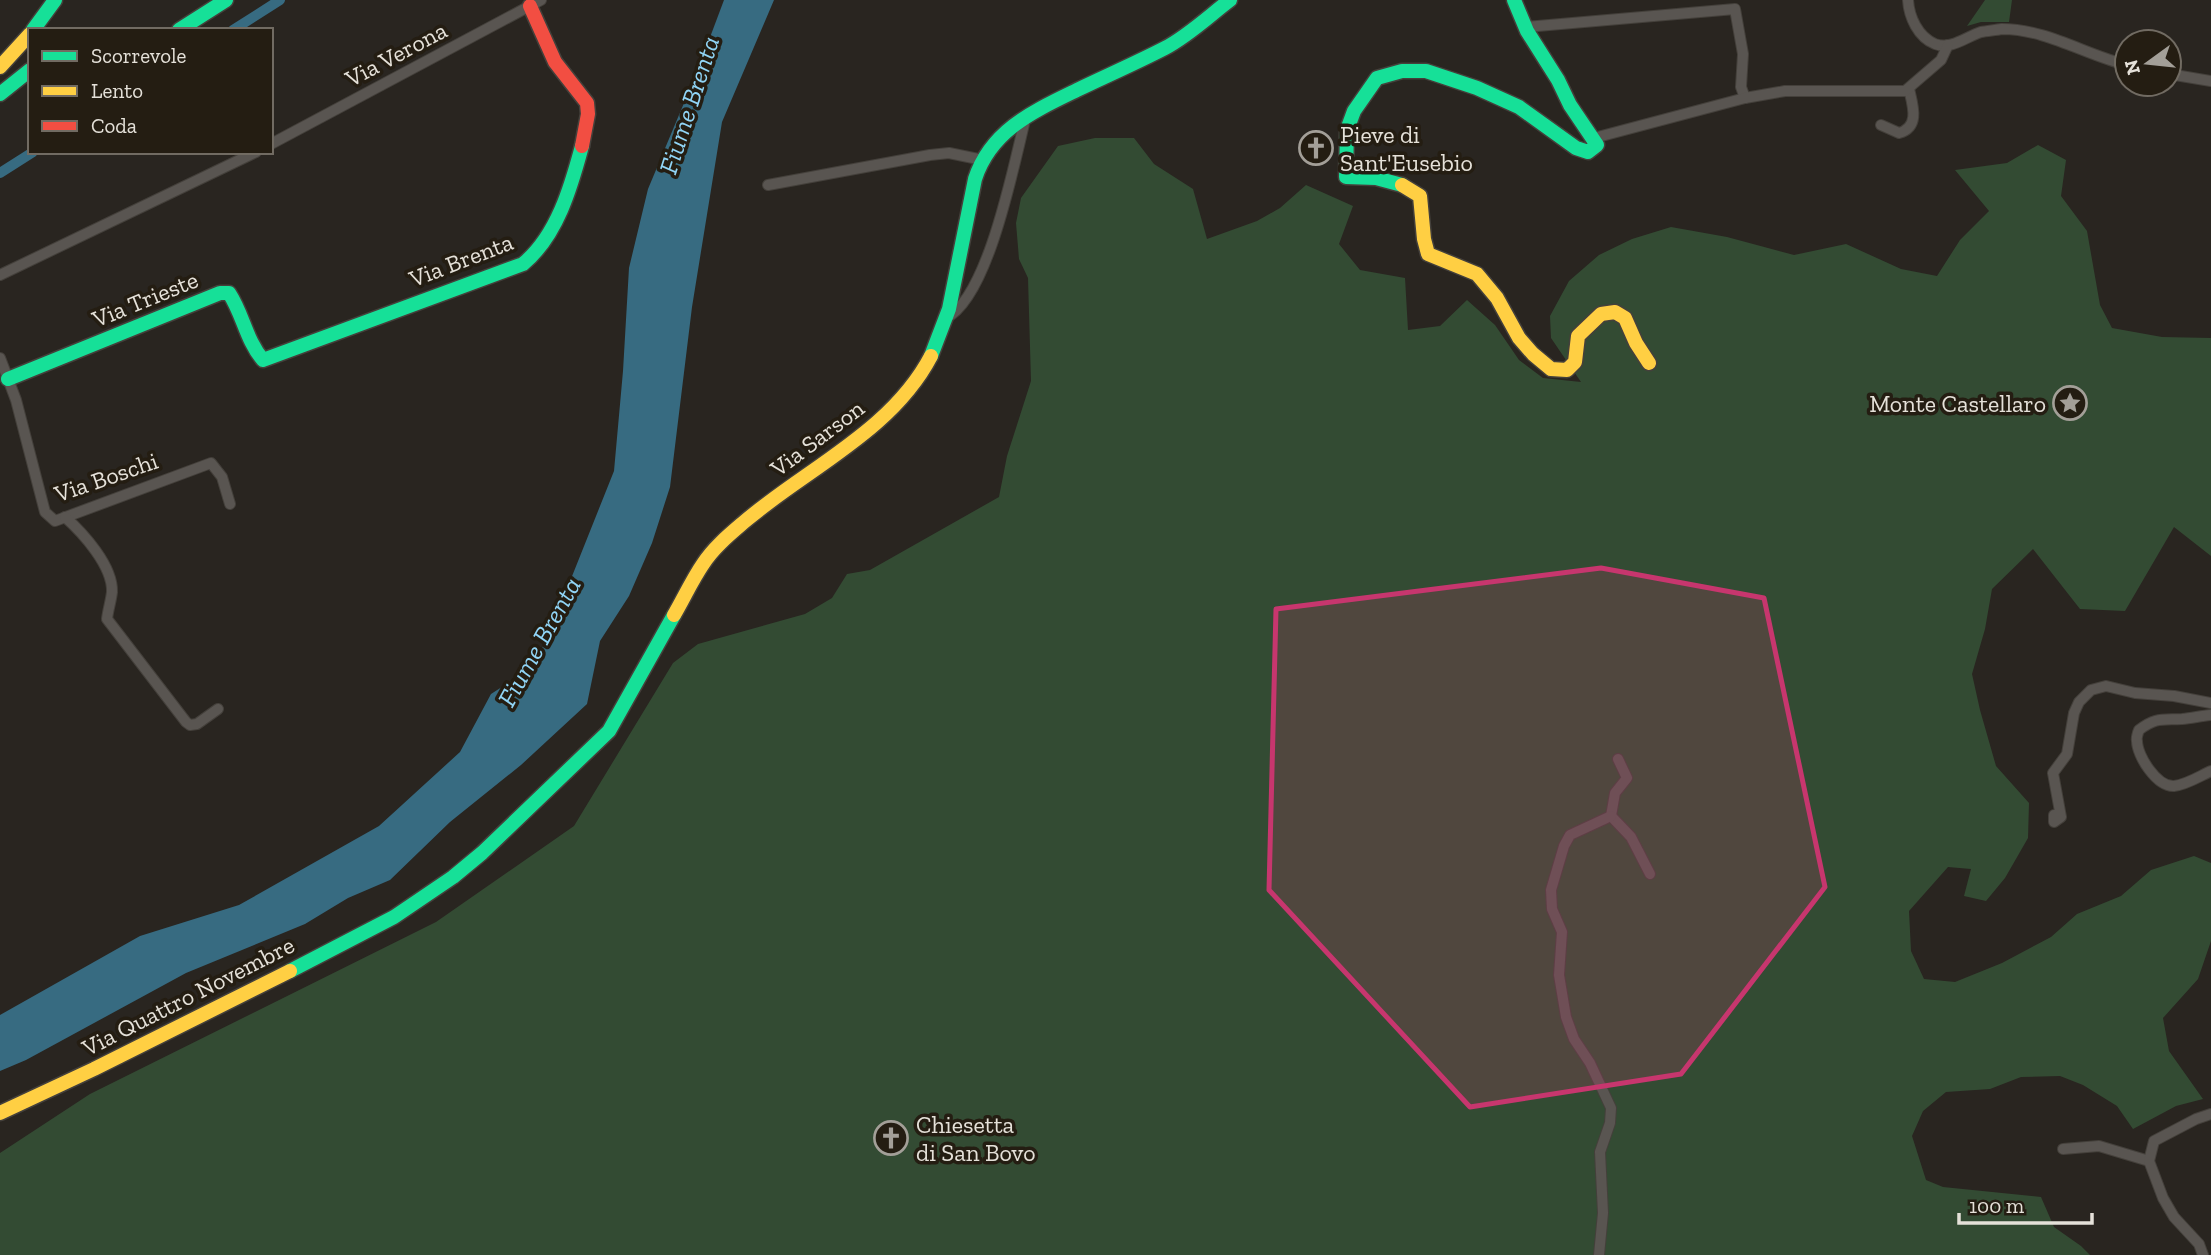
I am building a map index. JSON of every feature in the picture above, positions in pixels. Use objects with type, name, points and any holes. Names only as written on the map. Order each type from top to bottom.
[{"type":"main road","points":[[34,28],[55,0]]},
{"type":"main road","points":[[182,28],[226,0]]},
{"type":"main road","name":"Via Sarson","points":[[394,917],[453,877],[482,853],[609,731],[704,562],[746,520],[837,455],[878,422],[904,395],[938,343],[946,318],[971,197],[983,160],[990,148],[1010,127],[1026,116],[1168,46],[1230,0]]},
{"type":"main road","points":[[1514,0],[1516,10],[1540,54],[1558,80],[1569,104],[1590,129],[1597,145],[1588,152],[1576,148],[1518,107],[1497,97],[1426,71],[1402,71],[1377,78],[1354,111],[1347,130],[1346,177],[1383,177],[1410,187],[1420,196],[1428,254],[1476,274],[1497,298],[1519,338],[1551,369],[1567,370],[1575,362],[1578,336],[1601,314],[1615,312],[1625,318],[1649,363]]},
{"type":"main road","name":"Via Brenta","points":[[263,360],[523,264],[536,254],[548,237],[584,143],[587,104],[560,70],[535,3]]},
{"type":"main road","points":[[0,67],[28,36]]},
{"type":"main road","points":[[0,94],[28,72]]},
{"type":"main road","name":"Via Trieste","points":[[8,379],[220,293],[229,293],[238,304],[252,350],[263,360]]},
{"type":"main road","name":"Via Quattro Novembre","points":[[0,1113],[94,1069],[394,917]]},
{"type":"street","points":[[1908,0],[1920,34],[1938,45],[1948,46],[1981,32],[2002,29],[2058,40],[2113,60]]},
{"type":"street","name":"Via Verona","points":[[273,143],[535,3]]},
{"type":"street","points":[[1526,27],[1735,9],[1743,54],[1741,87],[1745,98]]},
{"type":"street","points":[[1594,138],[1745,98],[1785,91],[1909,89],[1941,60],[1948,46]]},
{"type":"street","points":[[2183,76],[2211,81]]},
{"type":"street","points":[[1881,125],[1899,133],[1912,125],[1914,113],[1909,89]]},
{"type":"street","points":[[946,318],[954,314],[969,296],[988,259],[1026,116]]},
{"type":"street","points":[[768,185],[930,155],[950,153],[983,160]]},
{"type":"street","points":[[0,275],[252,154]]},
{"type":"street","name":"Via Boschi","points":[[0,358],[16,401],[44,512],[55,521],[211,463],[222,477],[230,504]]},
{"type":"street","points":[[65,517],[80,530],[106,570],[112,593],[107,620],[186,722],[190,725],[197,724],[218,709]]},
{"type":"street","points":[[2054,815],[2054,822],[2061,817],[2053,773],[2067,754],[2074,713],[2079,702],[2091,690],[2106,686],[2135,693],[2174,696],[2211,703]]},
{"type":"street","points":[[2211,715],[2180,719],[2161,718],[2139,730],[2136,740],[2147,767],[2165,784],[2174,786],[2211,771]]},
{"type":"street","points":[[1611,816],[1615,793],[1627,778],[1618,759]]},
{"type":"street","points":[[1611,816],[1632,837],[1650,874]]},
{"type":"street","points":[[1599,1255],[1603,1213],[1600,1152],[1610,1123],[1611,1108],[1590,1063],[1574,1039],[1566,1017],[1559,975],[1562,932],[1552,909],[1551,890],[1570,835],[1611,816]]},
{"type":"street","points":[[2203,1255],[2199,1244],[2174,1217],[2148,1161],[2154,1141],[2211,1114]]},
{"type":"street","points":[[2063,1149],[2099,1146],[2148,1161]]},
{"type":"highlighted area","points":[[1601,568],[1764,598],[1825,887],[1681,1074],[1470,1107],[1269,890],[1276,609]]},
{"type":"green space","points":[[1985,0],[2012,0],[2009,22],[1981,22],[1967,26]]},
{"type":"green space","points":[[1095,138],[1134,138],[1154,164],[1193,189],[1207,239],[1257,221],[1280,208],[1306,185],[1353,206],[1339,244],[1360,270],[1405,278],[1408,330],[1440,326],[1467,300],[1495,325],[1519,360],[1543,378],[1581,382],[1551,338],[1550,316],[1569,281],[1599,255],[1632,239],[1671,227],[1727,237],[1794,255],[1846,244],[1901,269],[1937,276],[1960,240],[1989,211],[1955,170],[2007,163],[2038,145],[2066,160],[2061,196],[2087,231],[2100,305],[2112,328],[2162,337],[2211,338],[2211,556],[2174,527],[2125,611],[2080,609],[2033,549],[1992,589],[1985,629],[1972,674],[1996,766],[2029,803],[2028,838],[2005,878],[1986,901],[1964,896],[1971,869],[1948,867],[1909,911],[1911,951],[1924,979],[1955,982],[2002,963],[2051,937],[2077,914],[2121,896],[2151,870],[2194,856],[2211,863],[2211,941],[2198,979],[2163,1018],[2169,1051],[2203,1099],[2176,1106],[2133,1129],[2117,1106],[2083,1085],[2060,1076],[2021,1077],[1990,1089],[1946,1092],[1923,1111],[1912,1136],[1926,1180],[1943,1187],[2041,1197],[2054,1227],[2090,1255],[0,1255],[0,1153],[90,1094],[436,922],[574,826],[673,663],[698,644],[805,614],[832,598],[847,574],[870,570],[999,497],[1007,456],[1031,381],[1028,278],[1019,259],[1016,223],[1021,198],[1058,146]]},
{"type":"water","name":"Fiume Brenta","points":[[724,0],[774,0],[722,122],[692,307],[670,487],[652,543],[629,596],[600,641],[587,704],[521,765],[450,822],[390,880],[348,898],[305,924],[186,973],[26,1060],[0,1071],[0,1015],[140,936],[239,905],[379,826],[460,752],[491,694],[519,676],[545,644],[614,471],[629,268],[648,189]]},
{"type":"waterway","points":[[236,28],[280,0]]},
{"type":"waterway","points":[[0,173],[30,154]]},
{"type":"traffic: fast","points":[[34,28],[55,0]]},
{"type":"traffic: fast","points":[[182,28],[226,0]]},
{"type":"traffic: fast","points":[[931,356],[949,309],[975,179],[992,147],[1030,114],[1174,43],[1230,0]]},
{"type":"traffic: fast","points":[[1402,185],[1376,178],[1346,177],[1347,130],[1354,111],[1377,78],[1402,71],[1426,71],[1477,88],[1519,107],[1576,148],[1588,152],[1597,145],[1527,31],[1514,0]]},
{"type":"traffic: fast","points":[[0,94],[28,72]]},
{"type":"traffic: fast","points":[[8,379],[220,293],[229,293],[252,344],[263,360],[523,264],[535,253],[554,225],[573,178],[582,146]]},
{"type":"traffic: fast","points":[[290,971],[394,917],[453,877],[482,853],[609,731],[674,615]]},
{"type":"traffic: slow","points":[[0,67],[28,36]]},
{"type":"traffic: slow","points":[[1402,185],[1420,196],[1428,254],[1477,274],[1497,298],[1519,338],[1551,369],[1567,370],[1575,362],[1578,336],[1601,314],[1615,312],[1625,318],[1649,363]]},
{"type":"traffic: slow","points":[[674,615],[699,570],[717,547],[768,503],[871,428],[894,406],[931,356]]},
{"type":"traffic: slow","points":[[0,1113],[290,971]]},
{"type":"traffic: jam","points":[[530,6],[555,62],[587,103],[588,114],[582,146]]},
{"type":"place","name":"Pieve di Sant'Eusebio","points":[[1316,148]]},
{"type":"place","name":"Monte Castellaro","points":[[2070,403]]},
{"type":"place","name":"Chiesetta di San Bovo","points":[[891,1138]]}]
